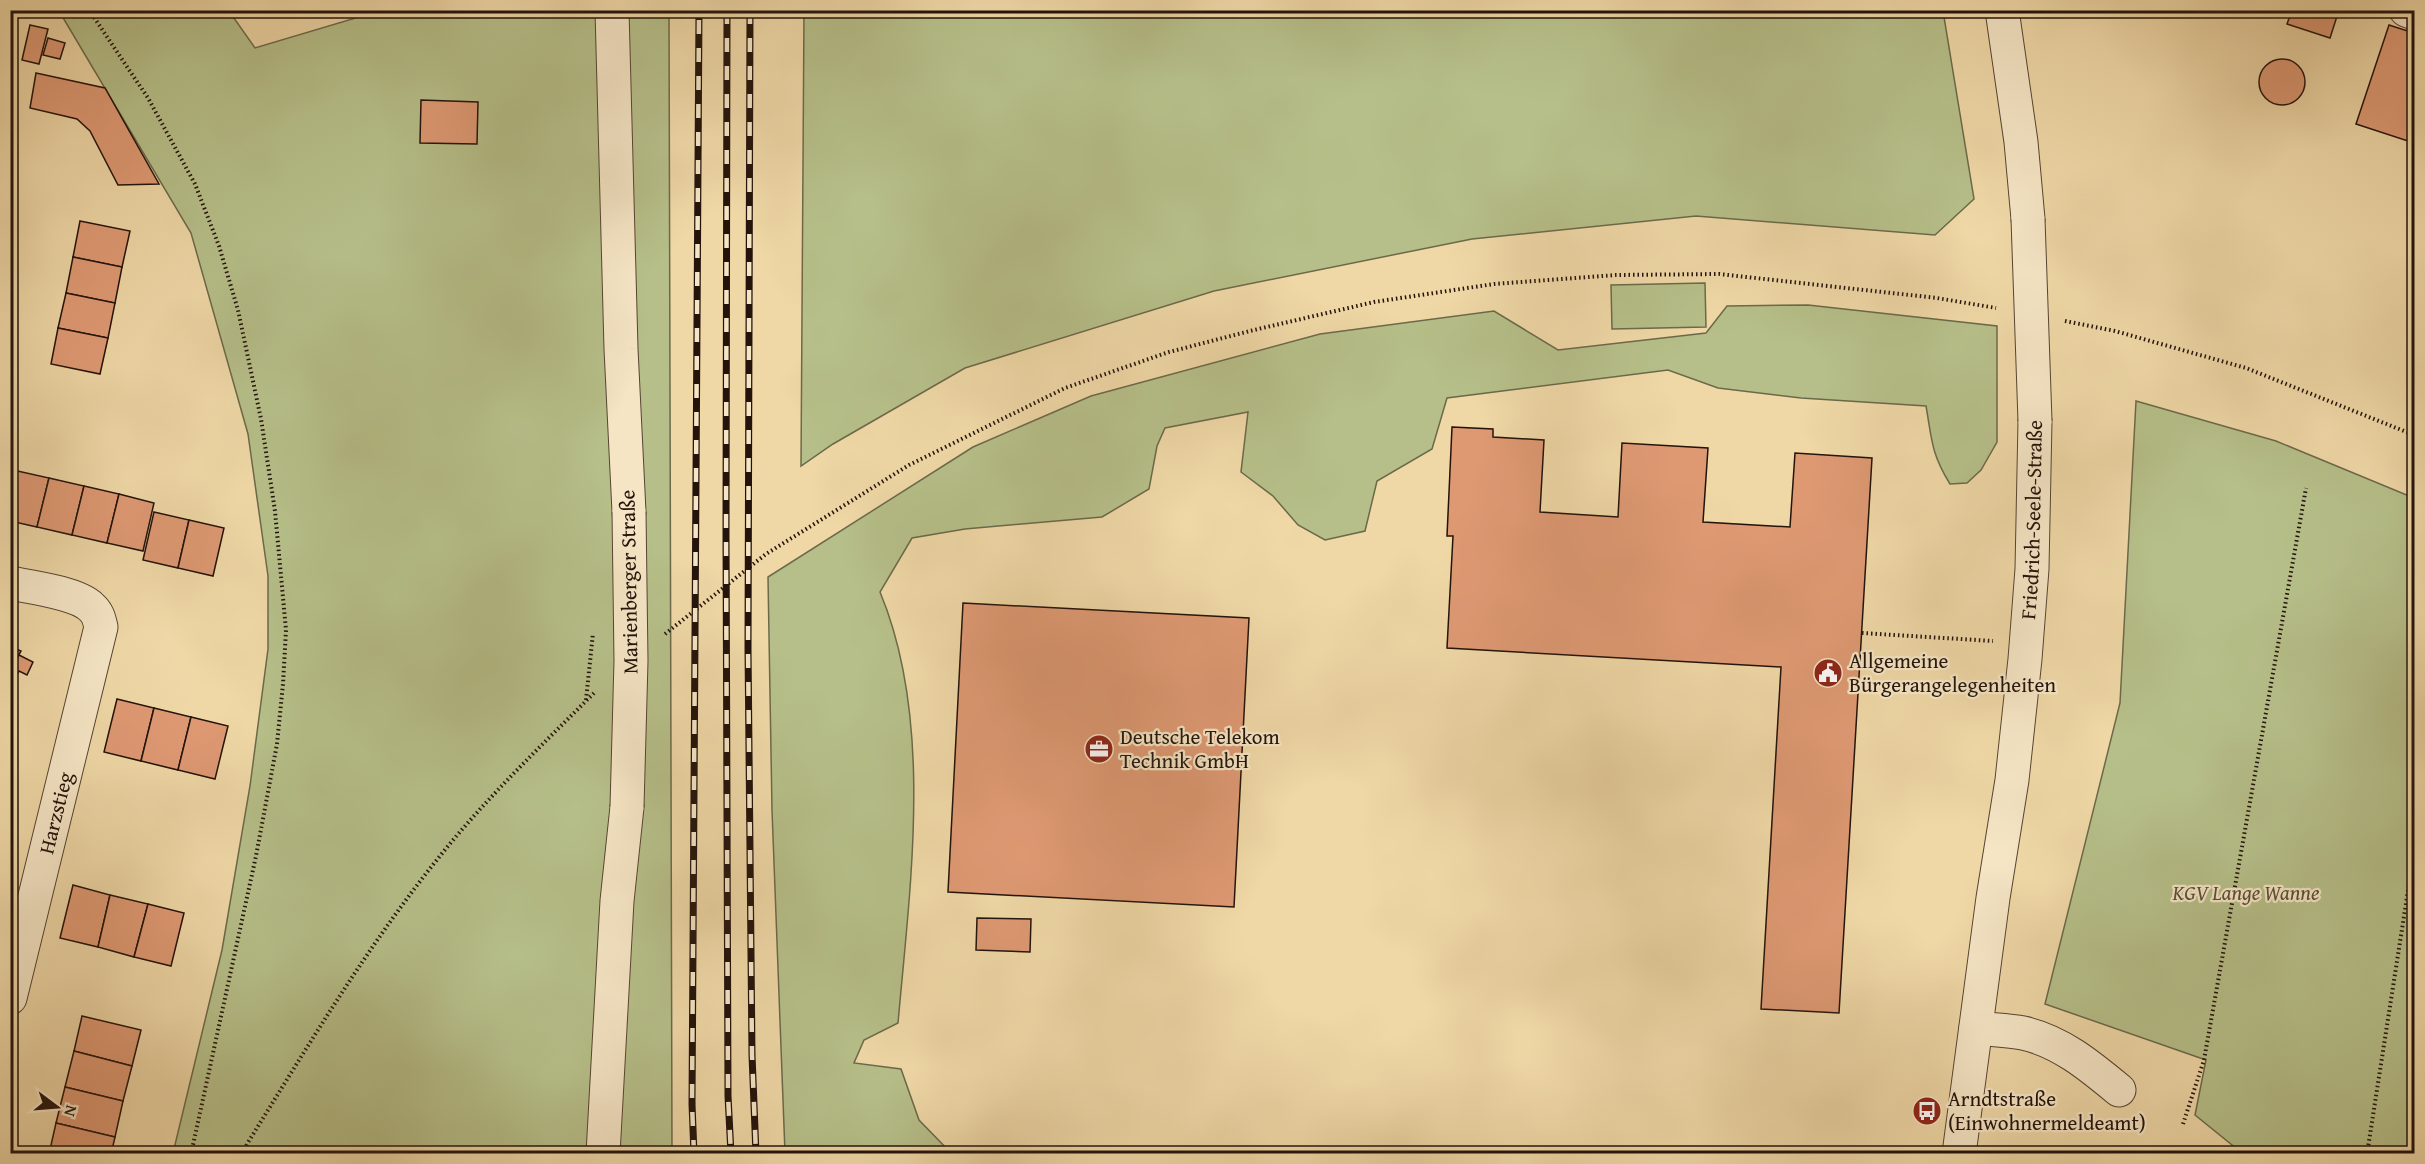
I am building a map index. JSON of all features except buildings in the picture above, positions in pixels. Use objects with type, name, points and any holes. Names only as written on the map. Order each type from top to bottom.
[{"type":"street","name":"Marienberger Straße","points":[[603,1154],[617,901],[627,807],[631,661],[629,512],[621,349],[612,10]]},
{"type":"street","name":"Friedrich-Seele-Straße","points":[[1959,1154],[1993,898],[2012,780],[2032,569],[2036,421],[2028,219],[2021,142],[2002,10]]},
{"type":"street","points":[[2406,10],[2415,14]]},
{"type":"street","name":"Harzstieg","points":[[10,583],[90,605],[98,614],[101,627],[10,998]]},
{"type":"street","points":[[1976,1028],[2023,1034],[2046,1040],[2066,1050],[2119,1090]]},
{"type":"path","points":[[89,10],[148,98],[190,174],[219,246],[238,310],[261,419],[275,512],[286,630],[277,744],[256,856],[191,1154]]},
{"type":"path","points":[[664,634],[766,554],[909,465],[1065,388],[1169,352],[1254,330],[1374,302],[1494,284],[1616,275],[1719,274],[1937,298],[2006,310]]},
{"type":"path","points":[[2064,321],[2115,331],[2246,368],[2415,435]]},
{"type":"path","points":[[2183,1124],[2204,1059],[2306,488]]},
{"type":"path","points":[[1862,633],[1960,639]]},
{"type":"path","points":[[243,1154],[297,1064],[384,930],[459,833],[534,751],[601,686]]},
{"type":"path","points":[[2367,1154],[2415,852]]},
{"type":"green space","points":[[59,11],[229,11],[255,48],[379,11],[669,11],[672,1153],[173,1153],[222,950],[250,786],[268,649],[268,576],[248,434],[191,233]]},
{"type":"green space","points":[[804,11],[1943,11],[1974,199],[1935,235],[1696,216],[1472,239],[1214,291],[965,368],[833,444],[801,466]]},
{"type":"green space","points":[[1705,283],[1706,327],[1612,329],[1611,285]]},
{"type":"green space","points":[[1808,305],[1997,326],[1997,442],[1981,470],[1967,483],[1950,484],[1936,455],[1926,406],[1801,398],[1718,388],[1668,370],[1447,398],[1432,449],[1377,481],[1365,531],[1325,540],[1298,525],[1273,496],[1241,472],[1248,412],[1165,428],[1157,446],[1149,489],[1102,517],[965,529],[912,538],[880,592],[897,642],[907,694],[913,749],[912,860],[898,1023],[864,1040],[854,1063],[901,1069],[919,1120],[951,1153],[785,1153],[772,810],[768,577],[973,447],[1091,396],[1320,334],[1494,311],[1558,350],[1706,333],[1727,306]]},
{"type":"green space","name":"KGV Lange Wanne","points":[[2136,401],[2276,441],[2414,498],[2414,1153],[2242,1153],[2195,1115],[2206,1060],[2045,1004],[2120,703]]},
{"type":"railway","points":[[694,1154],[692,1104],[699,10]]},
{"type":"railway","points":[[727,10],[726,534],[728,1096],[731,1154]]},
{"type":"railway","points":[[750,10],[748,648],[752,1055],[756,1154]]},
{"type":"place","name":"Allgemeine Bürgerangelegenheiten","points":[[1828,673]]},
{"type":"place","name":"Deutsche Telekom Technik GmbH","points":[[1099,749]]},
{"type":"place","name":"Arndtstraße (Einwohnermeldeamt)","points":[[1927,1111]]}]
